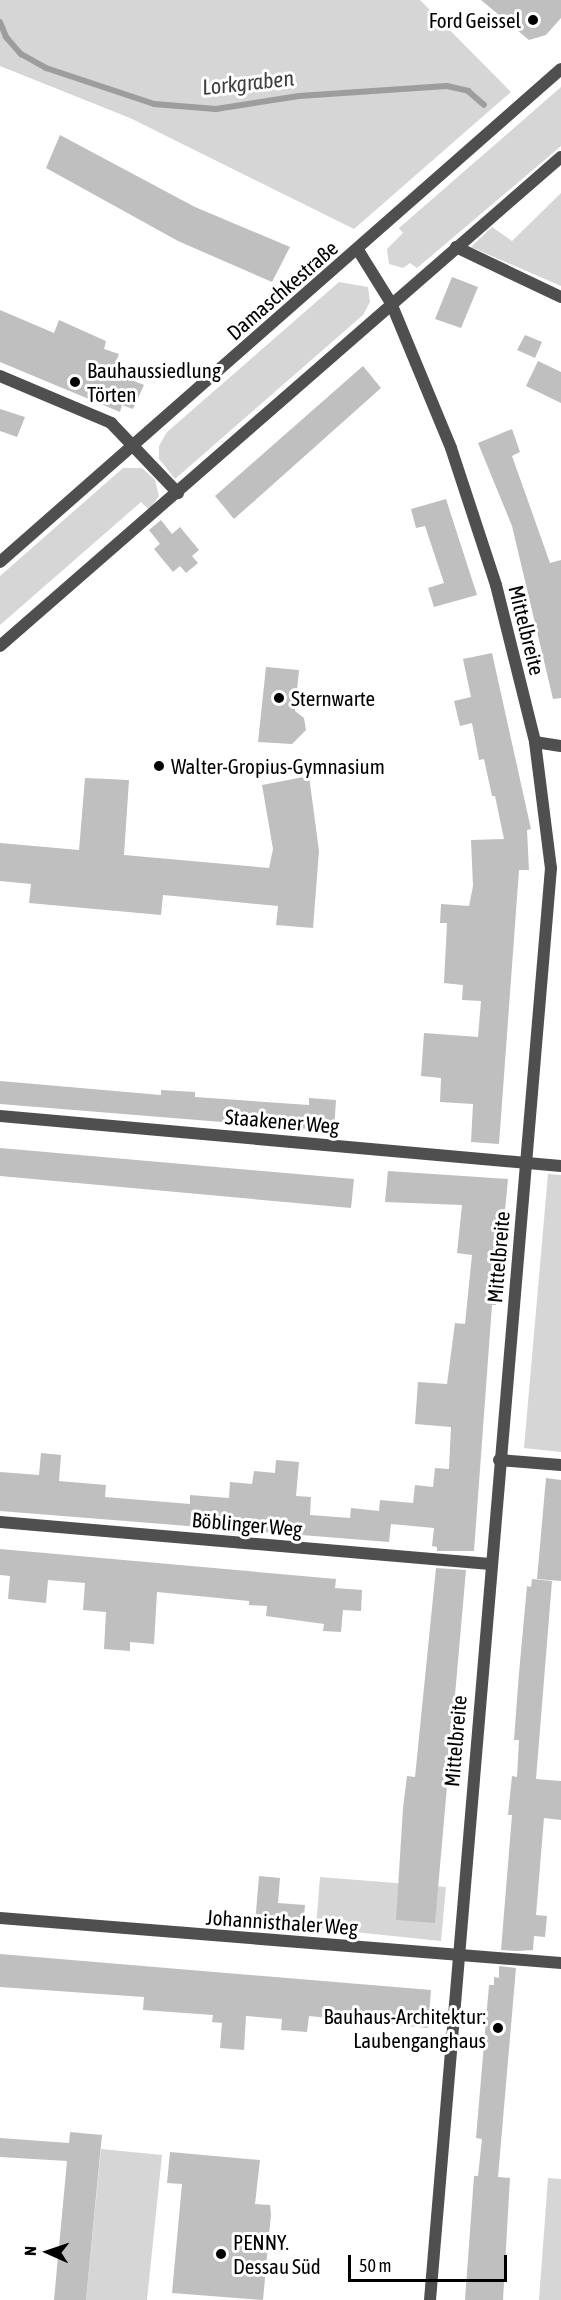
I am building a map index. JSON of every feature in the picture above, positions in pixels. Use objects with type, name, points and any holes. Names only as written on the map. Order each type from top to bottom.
[{"type":"street","name":"Damaschkestraße","points":[[0,562],[561,69]]},
{"type":"street","points":[[0,646],[178,494],[391,303],[561,157]]},
{"type":"street","points":[[456,247],[561,297]]},
{"type":"street","name":"Mittelbreite","points":[[357,250],[391,303],[451,448],[496,585],[535,742],[551,868],[490,1564],[430,2300]]},
{"type":"street","points":[[0,376],[102,419],[134,445],[178,494]]},
{"type":"street","points":[[535,742],[561,746]]},
{"type":"street","name":"Staakener Weg","points":[[0,1116],[561,1166]]},
{"type":"street","points":[[499,1460],[561,1465]]},
{"type":"street","name":"Böblinger Weg","points":[[0,1522],[490,1564]]},
{"type":"street","name":"Johannisthaler Weg","points":[[0,1918],[561,1963]]},
{"type":"shaded area","points":[[0,0],[420,0],[511,92],[354,229],[130,118],[0,66]]},
{"type":"shaded area","points":[[561,87],[561,146],[417,268],[410,263],[403,268],[389,264],[387,249],[403,233],[399,228]]},
{"type":"shaded area","points":[[561,193],[561,286],[471,247],[492,227],[512,241]]},
{"type":"shaded area","points":[[339,282],[368,287],[370,302],[363,315],[175,479],[159,459],[159,446],[167,432]]},
{"type":"shaded area","points":[[123,468],[142,468],[155,480],[159,496],[149,510],[141,502],[0,625],[0,576]]},
{"type":"shaded area","points":[[548,1174],[561,1175],[561,1452],[524,1448]]},
{"type":"shaded area","points":[[320,1877],[446,1887],[441,1941],[316,1928]]},
{"type":"shaded area","points":[[101,2149],[162,2155],[147,2300],[86,2300]]},
{"type":"shaded area","points":[[548,2178],[561,2179],[561,2300],[539,2300]]},
{"type":"building","name":"Ford Geissel","points":[[481,0],[561,0],[561,18],[546,35],[529,40]]},
{"type":"building","points":[[60,135],[195,207],[290,247],[272,282],[178,241],[46,168]]},
{"type":"building","points":[[452,277],[478,287],[461,328],[435,319]]},
{"type":"building","points":[[0,310],[54,333],[59,320],[106,341],[104,349],[119,354],[112,372],[144,385],[133,409],[122,405],[120,412],[0,362]]},
{"type":"building","points":[[525,335],[542,342],[535,358],[517,350]]},
{"type":"building","points":[[538,361],[561,372],[561,403],[526,386]]},
{"type":"building","points":[[363,366],[381,388],[234,519],[215,496]]},
{"type":"building","points":[[0,409],[25,417],[17,437],[0,431]]},
{"type":"building","points":[[512,429],[520,452],[512,456],[550,563],[561,560],[561,698],[553,699],[512,526],[478,443]]},
{"type":"building","points":[[446,499],[477,595],[434,607],[428,588],[444,583],[425,526],[416,528],[411,509]]},
{"type":"building","points":[[161,520],[172,534],[180,527],[199,550],[192,556],[198,563],[186,573],[180,566],[173,572],[154,549],[160,544],[149,530]]},
{"type":"building","points":[[492,653],[531,829],[527,830],[529,870],[519,870],[499,1144],[471,1142],[473,1104],[440,1102],[441,1078],[421,1076],[424,1033],[478,1037],[481,1001],[462,1000],[463,985],[444,983],[447,923],[440,923],[441,904],[469,906],[473,886],[471,840],[504,839],[484,759],[479,760],[472,723],[460,726],[454,701],[471,697],[463,659]]},
{"type":"building","name":"Sternwarte","points":[[266,667],[299,670],[295,711],[304,718],[306,730],[292,744],[258,742]]},
{"type":"building","points":[[309,776],[319,851],[313,928],[276,925],[278,906],[163,895],[161,915],[29,903],[31,884],[0,881],[0,843],[79,850],[85,778],[129,780],[124,855],[269,868],[273,849],[262,785]]},
{"type":"building","points":[[0,1081],[161,1095],[161,1090],[195,1092],[195,1097],[309,1105],[309,1098],[336,1100],[334,1131],[0,1104]]},
{"type":"building","points":[[0,1148],[354,1179],[351,1208],[0,1176]]},
{"type":"building","points":[[388,1171],[508,1179],[496,1305],[492,1305],[474,1551],[437,1551],[437,1547],[432,1546],[434,1528],[391,1524],[389,1542],[0,1511],[0,1472],[39,1475],[41,1453],[61,1455],[59,1481],[106,1485],[105,1497],[190,1504],[190,1495],[229,1498],[230,1482],[252,1484],[254,1471],[275,1473],[276,1460],[299,1462],[296,1496],[311,1497],[310,1515],[350,1518],[351,1508],[379,1511],[380,1500],[413,1503],[415,1485],[433,1487],[435,1468],[449,1469],[451,1427],[415,1424],[418,1382],[447,1384],[455,1323],[465,1324],[472,1255],[457,1253],[462,1205],[385,1202]]},
{"type":"building","points":[[546,1478],[561,1480],[561,1581],[537,1579]]},
{"type":"building","points":[[0,1549],[336,1579],[335,1588],[362,1590],[361,1611],[343,1610],[341,1632],[323,1631],[324,1624],[266,1616],[267,1606],[249,1605],[249,1601],[157,1592],[154,1644],[130,1642],[130,1651],[104,1649],[106,1612],[83,1610],[85,1583],[48,1580],[46,1603],[8,1599],[10,1576],[0,1575]]},
{"type":"building","points":[[436,1568],[466,1570],[435,1923],[396,1920],[403,1808],[407,1776],[415,1777]]},
{"type":"building","points":[[532,1579],[552,1581],[536,1779],[561,1781],[561,1820],[544,1818],[536,1915],[547,1916],[545,1937],[534,1936],[533,1950],[517,1951],[501,1950],[512,1815],[508,1815],[512,1776],[517,1777],[519,1740],[514,1740],[519,1673],[527,1586],[531,1587]]},
{"type":"building","points":[[259,1876],[280,1878],[278,1903],[305,1905],[303,1928],[255,1924]]},
{"type":"building","points":[[0,1954],[431,1990],[428,2028],[309,2016],[307,2032],[281,2030],[282,2019],[246,2016],[244,2050],[220,2048],[222,2023],[212,2022],[213,2015],[143,2010],[144,1997],[0,1987]]},
{"type":"building","points":[[499,1966],[516,1968],[498,2177],[510,2178],[503,2300],[465,2300],[474,2176],[478,2176],[482,2139],[476,2138],[489,1985],[494,1985],[494,1977],[499,1978]]},
{"type":"building","points":[[70,2132],[102,2135],[86,2300],[54,2300],[67,2161],[0,2157],[0,2138],[69,2143]]},
{"type":"building","name":"PENNY. Dessau Süd","points":[[170,2152],[260,2160],[255,2204],[270,2205],[271,2214],[263,2300],[172,2293],[182,2184],[167,2183]]},
{"type":"waterway","name":"Lorkgraben","points":[[0,22],[6,37],[21,54],[46,68],[154,104],[216,109],[299,96],[447,86],[468,91],[484,105]]},
{"type":"place","name":"Ford Geissel","points":[[533,20]]},
{"type":"place","name":"Bauhaussiedlung Törten","points":[[75,382]]},
{"type":"place","name":"Sternwarte","points":[[279,698]]},
{"type":"place","name":"Walter-Gropius-Gymnasium","points":[[159,766]]},
{"type":"place","name":"Bauhaus-Architektur: Laubenganghaus","points":[[498,2028]]},
{"type":"place","name":"PENNY. Dessau Süd","points":[[221,2254]]}]
